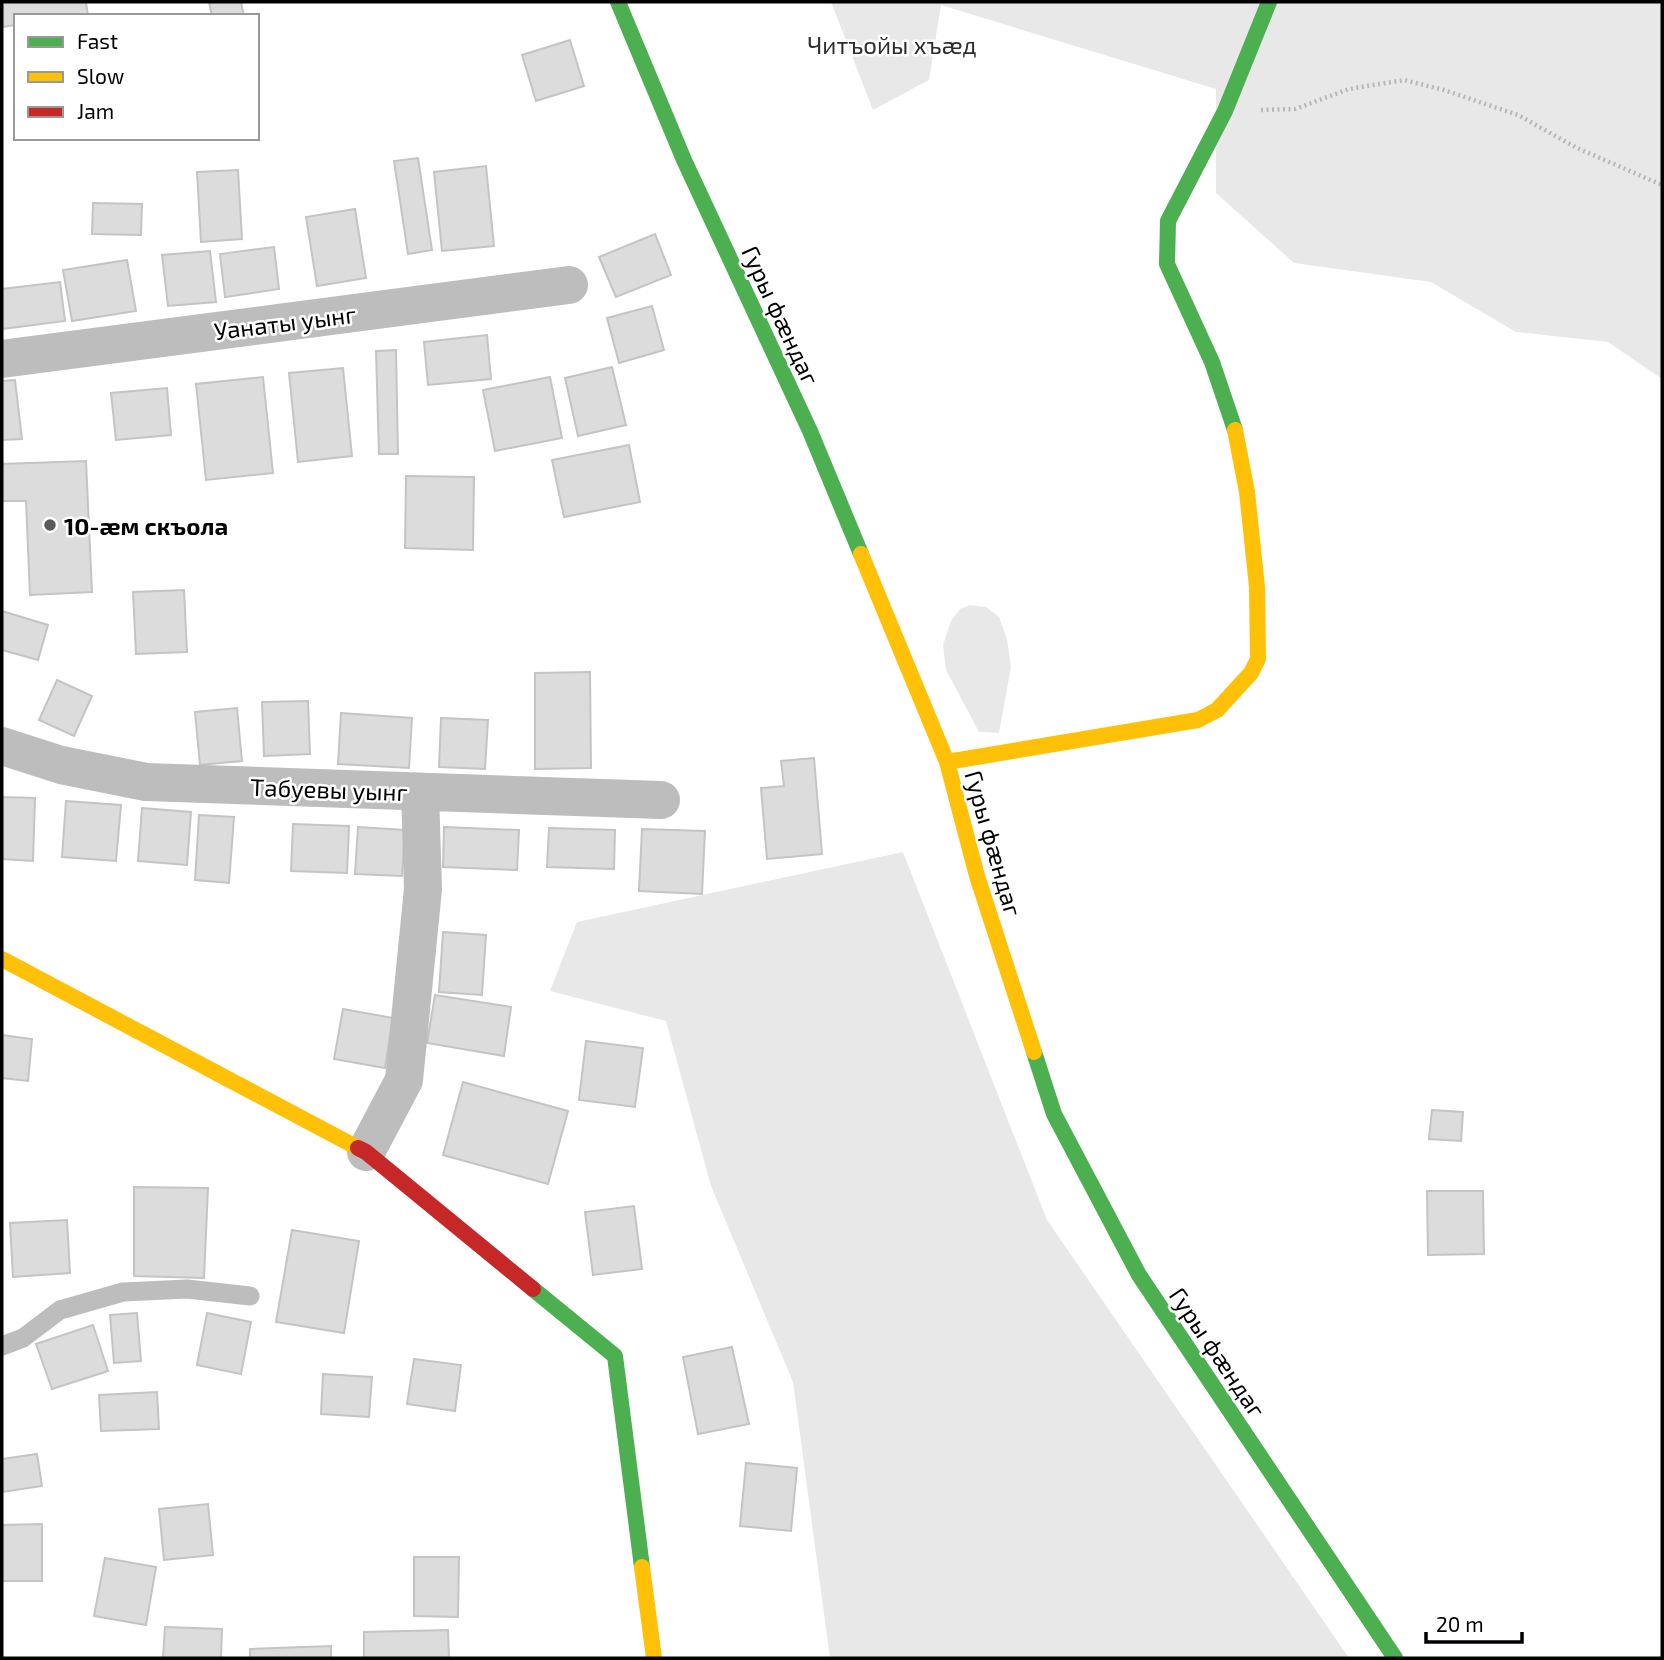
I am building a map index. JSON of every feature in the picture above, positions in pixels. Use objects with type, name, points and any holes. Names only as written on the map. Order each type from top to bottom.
[{"type":"street","name":"Гуры фӕндаг","points":[[618,2],[684,160],[810,431],[947,762],[977,876],[1054,1114],[1139,1275],[1395,1658]]},
{"type":"street","points":[[947,762],[1198,720],[1217,710],[1251,673],[1258,659],[1257,587],[1247,492],[1234,424],[1212,362],[1167,264],[1168,221],[1225,111],[1269,2]]},
{"type":"street","name":"Уанаты уынг","points":[[2,359],[569,285]]},
{"type":"street","name":"Табуевы уынг","points":[[2,746],[61,765],[146,782],[661,800]]},
{"type":"street","points":[[366,1152],[404,1080],[423,889],[420,792]]},
{"type":"street","points":[[2,959],[366,1152],[614,1356],[654,1658]]},
{"type":"lane","points":[[2,1346],[23,1338],[60,1310],[122,1292],[187,1289],[250,1296]]},
{"type":"path","points":[[1225,111],[1295,109],[1349,89],[1404,80],[1444,90],[1517,115],[1577,148],[1662,185]]},
{"type":"green space","name":"Читъойы хъæд","points":[[831,2],[1662,2],[1662,379],[1608,342],[1516,332],[1431,282],[1294,263],[1216,193],[1216,89],[941,5],[929,80],[873,110]]},
{"type":"green space","points":[[970,605],[986,607],[999,617],[1007,639],[1011,667],[999,733],[979,732],[946,670],[943,645],[951,621],[960,609]]},
{"type":"green space","points":[[903,852],[1047,1220],[1349,1658],[830,1658],[793,1382],[711,1186],[666,1021],[550,991],[577,922]]},
{"type":"building","points":[[2,2],[86,2],[88,14],[14,14],[14,25],[2,27]]},
{"type":"building","points":[[209,2],[241,2],[244,14],[212,14]]},
{"type":"building","points":[[570,40],[584,86],[536,101],[522,55]]},
{"type":"building","points":[[418,158],[432,250],[408,254],[394,161]]},
{"type":"building","points":[[486,166],[494,246],[442,251],[434,172]]},
{"type":"building","points":[[238,170],[242,239],[201,242],[197,172]]},
{"type":"building","points":[[93,203],[142,204],[141,235],[92,234]]},
{"type":"building","points":[[355,209],[366,278],[317,286],[306,217]]},
{"type":"building","points":[[655,234],[671,275],[616,297],[599,257]]},
{"type":"building","points":[[274,247],[279,289],[225,297],[220,254]]},
{"type":"building","points":[[210,251],[216,302],[168,306],[162,255]]},
{"type":"building","points":[[127,260],[136,311],[72,321],[63,270]]},
{"type":"building","points":[[60,282],[65,321],[2,329],[2,289]]},
{"type":"building","points":[[652,306],[664,350],[619,363],[607,318]]},
{"type":"building","points":[[487,335],[491,379],[428,385],[424,342]]},
{"type":"building","points":[[396,350],[398,454],[379,454],[376,351]]},
{"type":"building","points":[[612,367],[626,425],[578,436],[565,378]]},
{"type":"building","points":[[343,368],[352,456],[298,462],[289,373]]},
{"type":"building","points":[[263,377],[273,473],[206,480],[196,384]]},
{"type":"building","points":[[550,377],[562,438],[495,451],[483,390]]},
{"type":"building","points":[[15,380],[22,439],[2,440],[2,381]]},
{"type":"building","points":[[167,388],[171,435],[116,440],[111,393]]},
{"type":"building","points":[[629,445],[640,502],[564,517],[552,460]]},
{"type":"building","points":[[86,461],[92,592],[30,595],[26,501],[2,501],[2,464]]},
{"type":"building","points":[[406,476],[474,477],[473,550],[405,548]]},
{"type":"building","points":[[184,590],[187,652],[136,654],[133,592]]},
{"type":"building","points":[[2,611],[48,625],[38,660],[2,650]]},
{"type":"building","points":[[590,672],[591,768],[535,769],[535,673]]},
{"type":"building","points":[[57,680],[92,696],[74,736],[39,720]]},
{"type":"building","points":[[308,701],[310,754],[264,756],[262,702]]},
{"type":"building","points":[[237,708],[242,761],[200,765],[195,712]]},
{"type":"building","points":[[341,713],[412,718],[409,768],[338,764]]},
{"type":"building","points":[[441,718],[488,720],[485,769],[439,767]]},
{"type":"building","points":[[814,758],[822,854],[767,859],[761,788],[784,786],[781,761]]},
{"type":"building","points":[[2,797],[35,798],[33,861],[2,859]]},
{"type":"building","points":[[66,801],[121,805],[116,861],[62,857]]},
{"type":"building","points":[[142,808],[191,812],[187,865],[138,861]]},
{"type":"building","points":[[199,815],[234,817],[229,883],[195,880]]},
{"type":"building","points":[[293,824],[349,826],[347,873],[291,871]]},
{"type":"building","points":[[358,827],[405,830],[402,876],[355,874]]},
{"type":"building","points":[[444,827],[519,830],[517,870],[443,867]]},
{"type":"building","points":[[549,828],[615,830],[614,869],[547,867]]},
{"type":"building","points":[[642,829],[705,831],[702,894],[639,891]]},
{"type":"building","points":[[443,932],[486,935],[482,995],[439,992]]},
{"type":"building","points":[[435,995],[511,1007],[504,1056],[427,1043]]},
{"type":"building","points":[[343,1009],[393,1018],[385,1068],[334,1059]]},
{"type":"building","points":[[2,1035],[32,1039],[28,1081],[2,1078]]},
{"type":"building","points":[[586,1041],[643,1048],[635,1107],[579,1100]]},
{"type":"building","points":[[463,1082],[568,1111],[548,1184],[443,1155]]},
{"type":"building","points":[[1432,1110],[1463,1112],[1461,1141],[1429,1139]]},
{"type":"building","points":[[134,1187],[208,1188],[204,1278],[134,1276]]},
{"type":"building","points":[[1427,1191],[1483,1191],[1484,1254],[1428,1255]]},
{"type":"building","points":[[634,1206],[642,1269],[593,1275],[585,1212]]},
{"type":"building","points":[[67,1220],[70,1273],[13,1277],[10,1223]]},
{"type":"building","points":[[292,1230],[359,1241],[344,1333],[276,1322]]},
{"type":"building","points":[[137,1313],[141,1361],[114,1363],[110,1315]]},
{"type":"building","points":[[207,1313],[251,1322],[241,1374],[197,1365]]},
{"type":"building","points":[[93,1325],[108,1371],[52,1389],[36,1344]]},
{"type":"building","points":[[732,1347],[749,1424],[698,1434],[683,1357]]},
{"type":"building","points":[[414,1359],[461,1365],[455,1411],[407,1404]]},
{"type":"building","points":[[323,1374],[372,1377],[369,1417],[321,1414]]},
{"type":"building","points":[[157,1392],[159,1429],[101,1431],[99,1395]]},
{"type":"building","points":[[37,1454],[42,1486],[2,1492],[2,1459]]},
{"type":"building","points":[[746,1463],[797,1468],[791,1531],[740,1526]]},
{"type":"building","points":[[208,1504],[213,1555],[164,1560],[159,1509]]},
{"type":"building","points":[[42,1524],[42,1581],[2,1581],[2,1525]]},
{"type":"building","points":[[414,1557],[459,1557],[458,1617],[414,1616]]},
{"type":"building","points":[[105,1558],[156,1567],[146,1625],[94,1616]]},
{"type":"building","points":[[165,1627],[222,1629],[221,1658],[163,1658]]},
{"type":"building","points":[[448,1630],[449,1658],[364,1658],[364,1632]]},
{"type":"building","points":[[331,1646],[331,1658],[250,1658],[250,1649]]},
{"type":"traffic: fast","points":[[618,2],[684,160],[810,431],[861,554]]},
{"type":"traffic: fast","points":[[1235,430],[1212,362],[1167,264],[1168,221],[1225,111],[1269,2]]},
{"type":"traffic: fast","points":[[1034,1052],[1054,1114],[1139,1275],[1395,1658]]},
{"type":"traffic: fast","points":[[533,1289],[615,1356],[642,1567]]},
{"type":"traffic: slow","points":[[947,762],[1198,720],[1217,710],[1251,673],[1258,659],[1257,587],[1247,492],[1235,430]]},
{"type":"traffic: slow","points":[[861,554],[947,762],[977,876],[1034,1052]]},
{"type":"traffic: slow","points":[[2,959],[358,1148]]},
{"type":"traffic: slow","points":[[642,1567],[654,1658]]},
{"type":"traffic: jam","points":[[358,1148],[533,1289]]},
{"type":"place","name":"10-æм скъола","points":[[50,525]]}]
